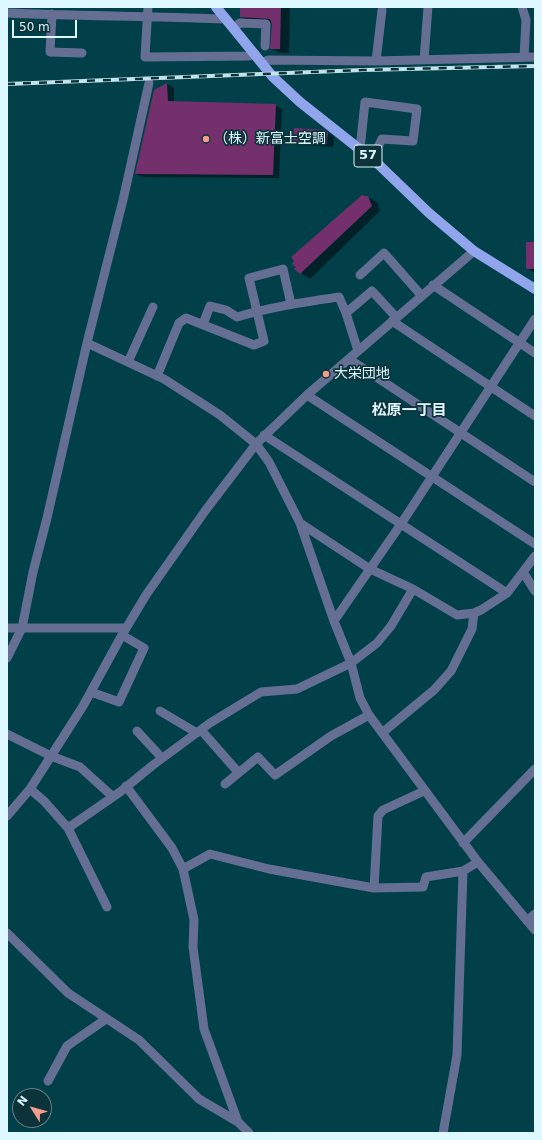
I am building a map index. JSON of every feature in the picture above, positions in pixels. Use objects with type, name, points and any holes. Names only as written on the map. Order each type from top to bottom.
[{"type":"main road","name":"57","points":[[216,7],[273,77],[300,102],[372,159],[429,213],[474,251],[535,289]]},
{"type":"street","points":[[148,7],[146,57],[249,56],[255,54]]},
{"type":"street","points":[[424,60],[428,7]]},
{"type":"street","points":[[522,7],[526,20],[524,57]]},
{"type":"street","points":[[376,61],[382,10]]},
{"type":"street","points":[[7,13],[36,11],[52,14],[69,11],[119,11],[148,18],[224,18]]},
{"type":"street","points":[[52,14],[50,52],[82,53]]},
{"type":"street","points":[[233,28],[240,23],[266,24],[265,46]]},
{"type":"street","points":[[262,63],[268,60],[376,61],[535,57]]},
{"type":"street","points":[[7,658],[22,628],[33,572],[47,518],[87,343],[123,200],[149,83]]},
{"type":"street","points":[[360,149],[365,102],[417,109],[413,141],[382,139],[372,159]]},
{"type":"street","points":[[7,816],[30,789],[51,756],[91,692],[146,595],[256,444],[307,395],[474,251]]},
{"type":"street","points":[[360,275],[384,253],[421,296]]},
{"type":"street","points":[[157,376],[179,323],[186,318],[254,345],[264,341],[250,278],[283,269],[291,304]]},
{"type":"street","points":[[433,285],[535,353]]},
{"type":"street","points":[[346,313],[372,290],[394,319],[535,416]]},
{"type":"street","points":[[203,324],[210,306],[226,310],[237,317],[291,304],[339,297],[346,313],[358,351]]},
{"type":"street","points":[[128,362],[153,307]]},
{"type":"street","points":[[334,621],[401,524],[535,319]]},
{"type":"street","points":[[87,343],[157,376],[220,415],[256,444],[269,462],[300,523],[334,621],[351,663],[360,698],[369,715],[463,843],[535,930]]},
{"type":"street","points":[[349,358],[535,482]]},
{"type":"street","points":[[307,395],[535,544]]},
{"type":"street","points":[[264,435],[507,593]]},
{"type":"street","points":[[300,523],[370,569],[413,589],[456,615],[474,613],[481,610],[507,593],[535,556]]},
{"type":"street","points":[[523,572],[535,591]]},
{"type":"street","points":[[68,828],[162,758],[261,692],[297,689],[351,663],[377,643],[391,626],[413,589]]},
{"type":"street","points":[[382,733],[434,690],[451,671],[472,629],[474,613]]},
{"type":"street","points":[[7,628],[124,632],[144,648],[119,702],[91,692]]},
{"type":"street","points":[[160,711],[199,732],[238,772]]},
{"type":"street","points":[[225,784],[258,757],[275,775],[331,736],[369,715]]},
{"type":"street","points":[[137,731],[162,758]]},
{"type":"street","points":[[7,734],[51,756],[80,767],[112,796]]},
{"type":"street","points":[[463,843],[535,769]]},
{"type":"street","points":[[126,786],[172,848],[183,869],[194,920],[193,946],[204,1029],[238,1122]]},
{"type":"street","points":[[30,789],[44,801],[68,828],[107,907]]},
{"type":"street","points":[[374,888],[378,816],[383,810],[424,791]]},
{"type":"street","points":[[183,869],[210,854],[269,869],[374,888],[423,887],[426,877],[463,871],[478,862]]},
{"type":"street","points":[[443,1133],[457,1056],[463,871]]},
{"type":"street","points":[[527,921],[535,914]]},
{"type":"street","points":[[7,932],[68,994],[139,1040],[199,1099],[238,1122],[249,1133]]},
{"type":"street","points":[[48,1081],[67,1046],[106,1019]]},
{"type":"building","points":[[240,7],[281,7],[280,49],[270,49],[272,24],[270,19],[240,17]]},
{"type":"building","name":"（株）新富士空調","points":[[167,83],[168,101],[276,104],[273,175],[135,174],[154,90]]},
{"type":"building","name":"（株）新富士空調","points":[[294,128],[325,130],[328,132],[327,144],[293,142]]},
{"type":"building","points":[[362,195],[368,196],[372,206],[300,274],[294,269],[296,267],[292,264],[294,261],[291,257]]},
{"type":"building","points":[[526,242],[535,242],[535,269],[526,269]]},
{"type":"railway","points":[[7,84],[363,70],[535,66]]},
{"type":"place","name":"（株）新富士空調","points":[[206,139]]},
{"type":"place","name":"大栄団地","points":[[326,374]]},
{"type":"district","name":"松原一丁目","points":[[409,411]]}]
